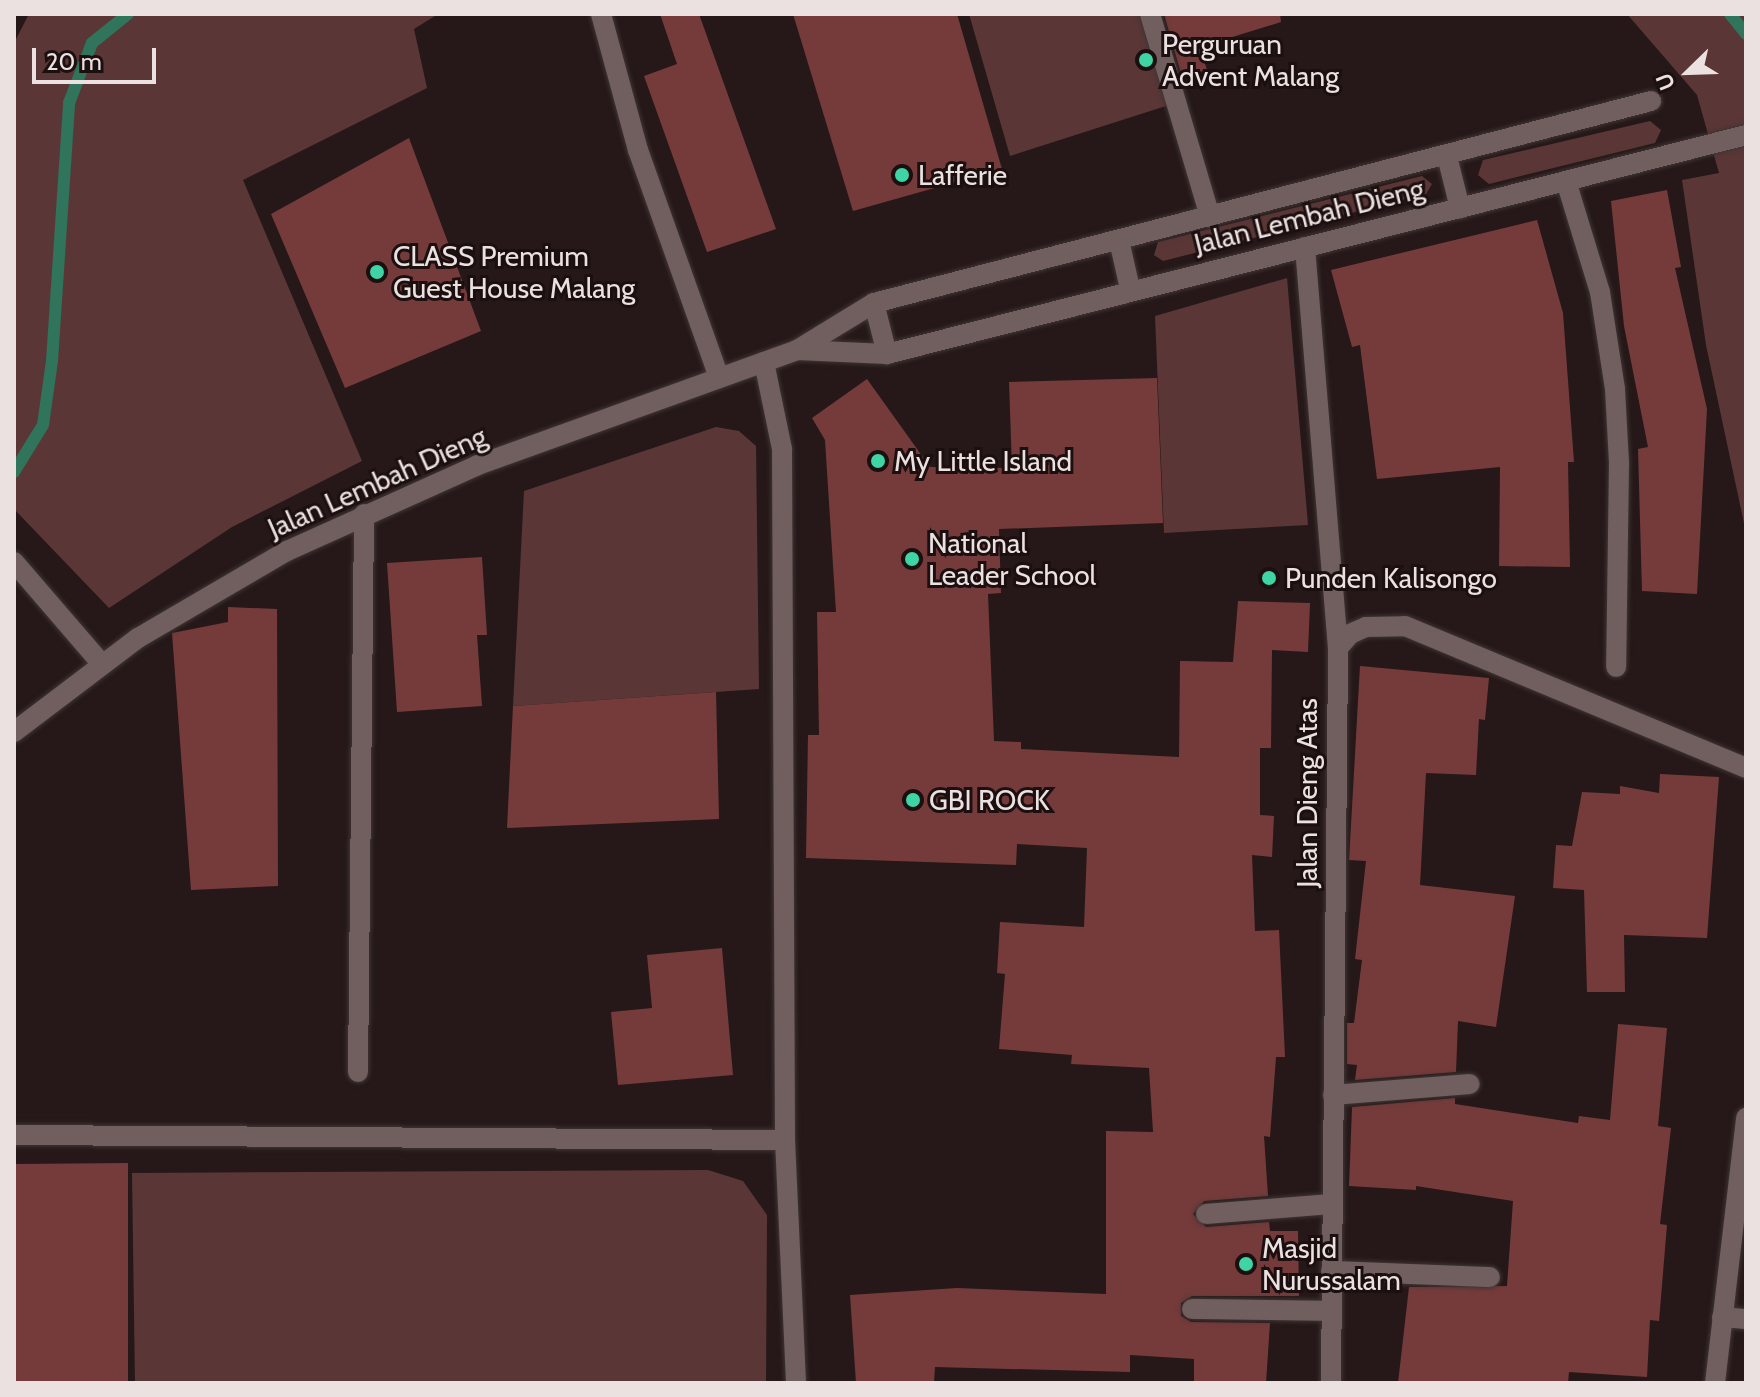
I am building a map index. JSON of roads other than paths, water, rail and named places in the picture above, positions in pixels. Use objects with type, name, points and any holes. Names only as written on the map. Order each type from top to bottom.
[{"type":"street","points":[[601,14],[638,150],[719,377]]},
{"type":"street","points":[[1150,14],[1210,217]]},
{"type":"street","points":[[797,350],[874,303],[1651,101]]},
{"type":"street","name":"Jalan Lembah Dieng","points":[[14,732],[101,663],[212,591],[364,514],[478,465],[797,350],[887,354],[1130,289],[1746,135]]},
{"type":"street","points":[[1447,156],[1460,208]]},
{"type":"street","points":[[1566,181],[1600,292],[1615,389],[1619,463],[1616,667]]},
{"type":"street","points":[[1119,240],[1130,289]]},
{"type":"street","name":"Jalan Dieng Atas","points":[[1305,247],[1338,648],[1331,1383]]},
{"type":"street","points":[[874,303],[887,354]]},
{"type":"street","points":[[764,362],[782,449],[785,1140],[796,1383]]},
{"type":"street","points":[[358,1072],[364,514]]},
{"type":"street","points":[[14,562],[40,588],[101,663]]},
{"type":"street","points":[[1338,648],[1350,634],[1366,627],[1405,626],[1746,768]]},
{"type":"street","points":[[1333,1095],[1470,1084]]},
{"type":"street","points":[[1715,1383],[1746,1118]]},
{"type":"street","points":[[14,1135],[785,1140]]},
{"type":"street","points":[[1206,1214],[1331,1204]]},
{"type":"street","points":[[1331,1271],[1490,1277]]},
{"type":"street","points":[[1192,1309],[1330,1311]]},
{"type":"street","points":[[1722,1317],[1746,1319]]},
{"type":"waterway","points":[[14,472],[43,425],[52,361],[69,103],[92,43],[128,14]]},
{"type":"waterway","points":[[1730,14],[1746,34]]},
{"type":"place","name":"Perguruan Advent Malang","points":[[1146,60]]},
{"type":"place","name":"Lafferie","points":[[902,175]]},
{"type":"place","name":"CLASS Premium Guest House Malang","points":[[377,272]]},
{"type":"place","name":"My Little Island","points":[[878,461]]},
{"type":"place","name":"National Leader School","points":[[912,559]]},
{"type":"place","name":"Punden Kalisongo","points":[[1269,578]]},
{"type":"place","name":"GBI ROCK","points":[[913,800]]},
{"type":"place","name":"Masjid Nurussalam","points":[[1246,1264]]}]
